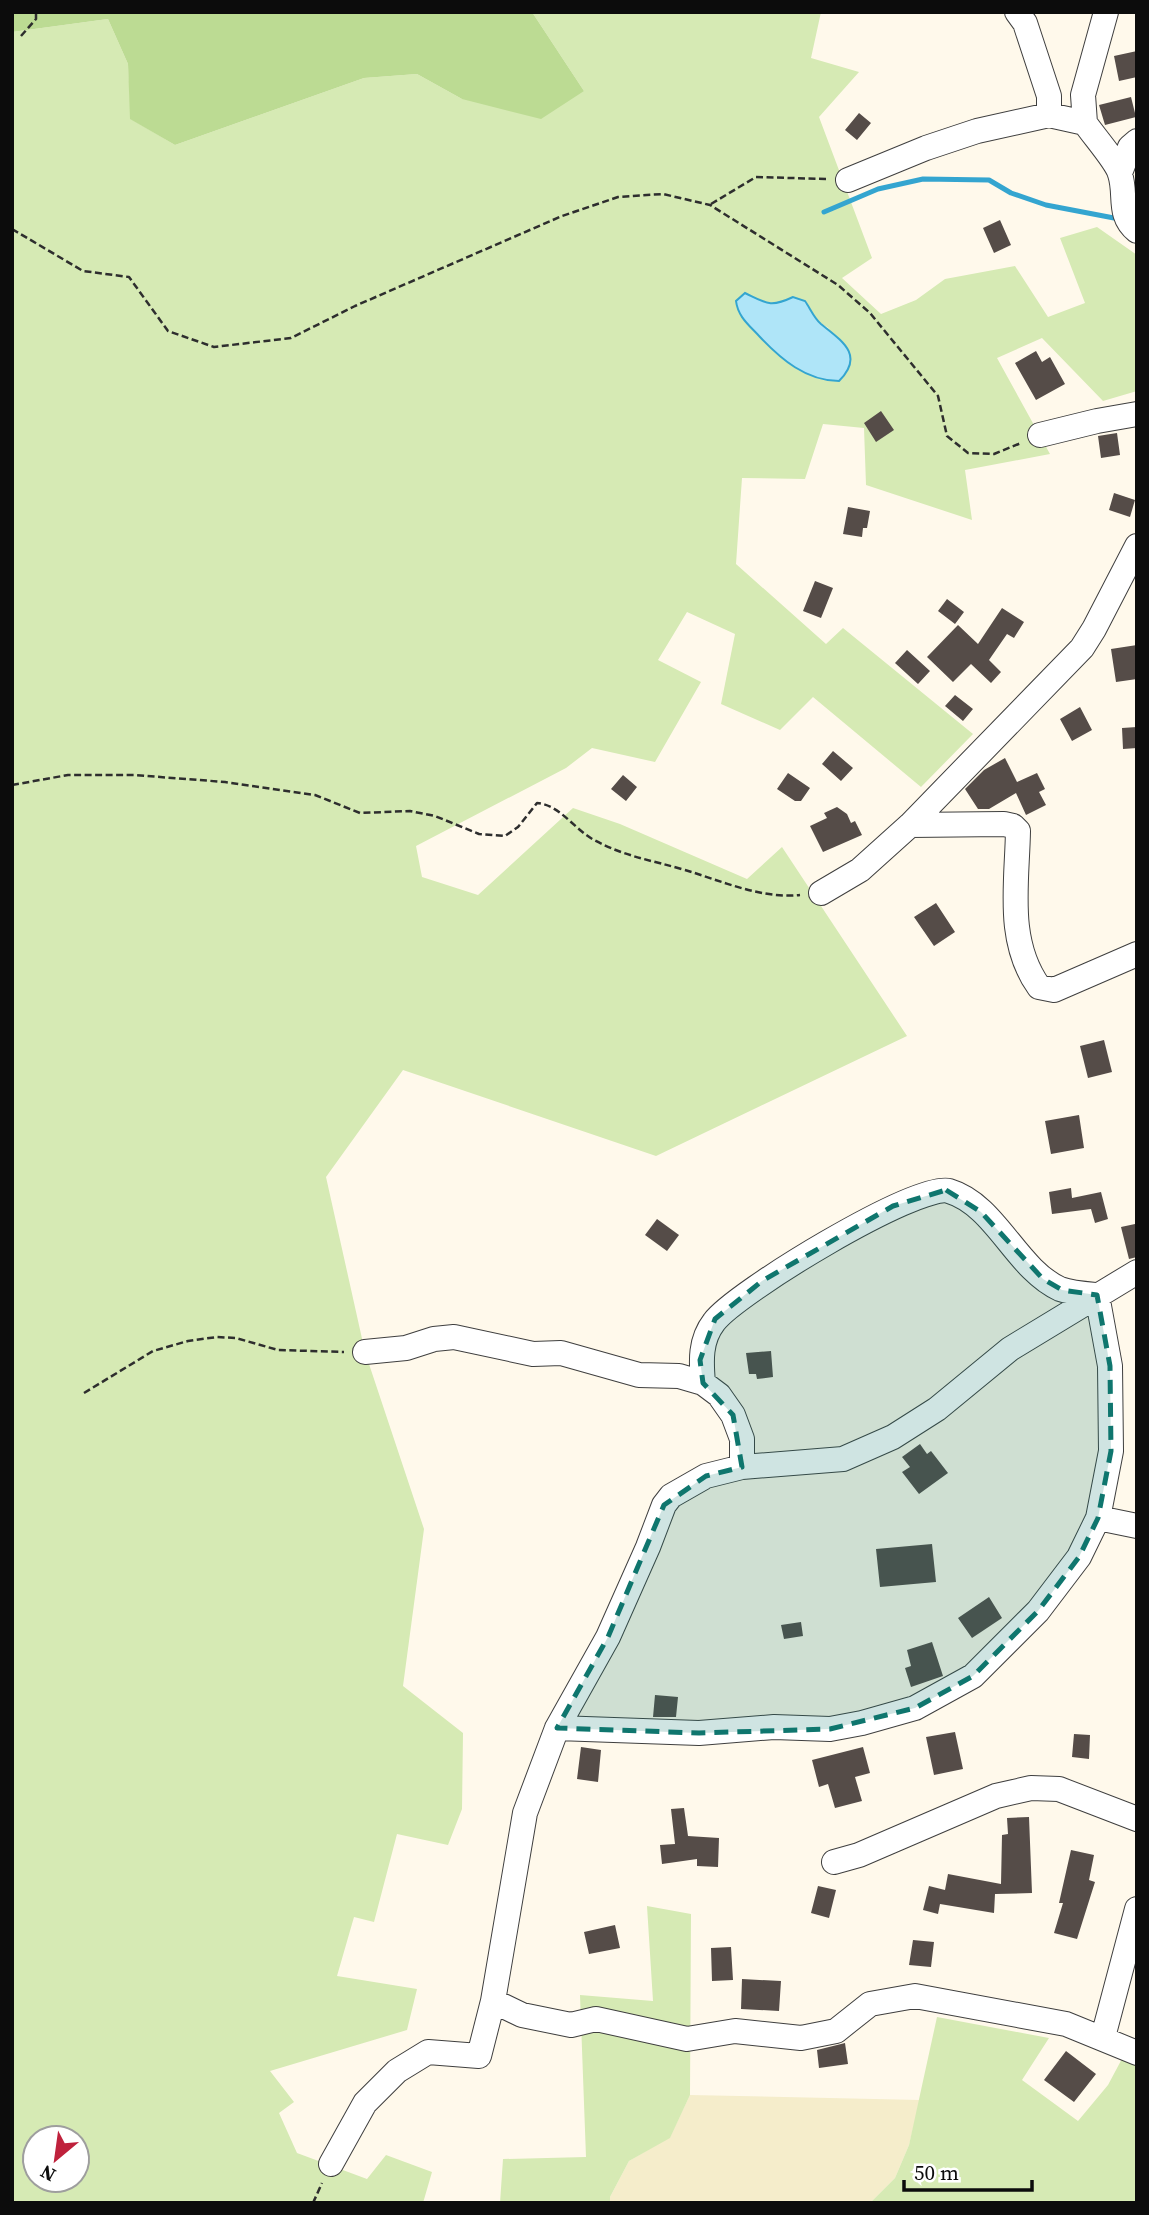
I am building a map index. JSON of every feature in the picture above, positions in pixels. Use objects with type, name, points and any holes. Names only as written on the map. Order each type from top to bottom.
[{"type":"street","points":[[1017,12],[1026,23],[1049,96],[1049,115]]},
{"type":"street","points":[[1106,12],[1083,95],[1085,123],[1120,173]]},
{"type":"street","points":[[848,180],[926,148],[977,131],[1049,115],[1085,123]]},
{"type":"street","points":[[1137,141],[1130,147],[1120,173],[1122,209],[1130,226],[1137,231]]},
{"type":"street","points":[[1040,435],[1137,414]]},
{"type":"street","points":[[821,893],[860,870],[910,825],[1082,648],[1137,546]]},
{"type":"street","points":[[910,825],[1004,824],[1013,826],[1018,831],[1015,930],[1027,971],[1038,987],[1054,990],[1137,954]]},
{"type":"street","points":[[703,1383],[700,1360],[705,1336],[715,1320],[762,1281],[893,1206],[946,1189],[964,1197],[981,1212],[1043,1279],[1062,1290],[1097,1295]]},
{"type":"street","points":[[331,2164],[365,2103],[397,2071],[428,2052],[479,2056],[493,2001],[524,1813],[557,1728],[608,1637],[664,1505],[671,1496],[706,1476],[742,1467],[843,1459],[893,1437],[937,1409],[1010,1349],[1137,1272]]},
{"type":"street","points":[[557,1728],[699,1733],[774,1727],[830,1729],[915,1708],[974,1676],[1038,1611],[1079,1557],[1098,1518],[1111,1451],[1110,1366],[1097,1295]]},
{"type":"street","points":[[365,1352],[406,1348],[434,1339],[454,1337],[533,1354],[561,1353],[639,1375],[679,1376],[703,1383],[719,1395],[733,1415],[742,1439],[742,1467]]},
{"type":"street","points":[[1098,1518],[1137,1526]]},
{"type":"street","points":[[834,1863],[859,1855],[996,1796],[1031,1788],[1059,1788],[1137,1819]]},
{"type":"street","points":[[1103,2037],[1137,1909]]},
{"type":"street","points":[[493,2001],[522,2015],[571,2025],[596,2019],[687,2039],[735,2031],[801,2038],[836,2031],[870,2004],[915,1996],[1066,2024],[1137,2053]]},
{"type":"path","points":[[21,36],[36,19],[36,12]]},
{"type":"path","points":[[710,205],[756,177],[848,180]]},
{"type":"path","points":[[12,229],[83,271],[128,277],[168,331],[214,347],[291,338],[355,306],[562,216],[618,197],[663,194],[710,205],[838,285],[870,313],[938,396],[947,436],[968,453],[994,454],[1040,435]]},
{"type":"path","points":[[12,785],[68,775],[134,775],[225,782],[314,795],[360,813],[410,811],[435,816],[479,834],[505,836],[518,827],[537,803],[550,804],[591,838],[627,856],[685,870],[734,887],[786,897],[821,893]]},
{"type":"path","points":[[84,1393],[153,1351],[188,1341],[217,1337],[236,1338],[278,1350],[365,1352]]},
{"type":"highlighted area","points":[[946,1190],[981,1212],[1043,1279],[1062,1290],[1097,1295],[1110,1366],[1111,1451],[1098,1518],[1079,1557],[1038,1611],[973,1676],[915,1708],[830,1729],[699,1733],[557,1728],[608,1637],[664,1505],[706,1476],[742,1467],[733,1415],[703,1383],[700,1360],[715,1319],[762,1281],[893,1206]]},
{"type":"shaded area","points":[[690,2095],[920,2100],[909,2145],[895,2178],[870,2203],[610,2203],[610,2197],[629,2161],[670,2137]]},
{"type":"green space","points":[[12,12],[532,12],[584,91],[541,119],[462,99],[417,74],[364,78],[175,145],[130,119],[128,64],[108,19],[12,32]]},
{"type":"green space","points":[[532,12],[821,12],[811,58],[859,72],[819,117],[872,258],[842,278],[881,314],[916,300],[945,279],[1015,266],[1048,317],[1085,303],[1060,238],[1097,227],[1137,255],[1137,391],[1103,401],[1042,338],[997,358],[1050,454],[965,470],[972,520],[866,485],[864,428],[823,424],[805,479],[742,478],[736,564],[826,644],[843,628],[973,734],[921,787],[813,697],[780,730],[721,704],[735,634],[687,612],[658,660],[701,682],[655,762],[592,748],[566,768],[416,846],[422,877],[478,895],[573,808],[620,824],[747,879],[782,847],[907,1036],[656,1156],[403,1070],[326,1177],[365,1352],[424,1529],[403,1686],[463,1733],[462,1809],[448,1845],[397,1834],[374,1922],[354,1917],[337,1976],[417,1989],[407,2030],[270,2071],[294,2102],[279,2113],[297,2153],[367,2179],[386,2155],[432,2172],[423,2203],[12,2203],[12,32],[108,19],[128,64],[131,119],[175,145],[364,78],[417,74],[462,99],[584,91]],"holes":[[[745,293],[758,300],[779,303],[793,297],[805,301],[819,322],[830,329],[736,301]]]},
{"type":"green space","points":[[647,1906],[691,1914],[690,2095],[670,2138],[629,2161],[610,2197],[610,2203],[500,2203],[503,2159],[586,2157],[580,1995],[653,2001]]},
{"type":"green space","points":[[937,2017],[1049,2038],[1022,2080],[1078,2121],[1108,2085],[1124,2055],[1137,2060],[1137,2203],[870,2203],[895,2178],[909,2145]]},
{"type":"water","points":[[745,293],[768,303],[793,297],[805,301],[819,322],[848,349],[850,364],[847,372],[839,381],[827,380],[805,373],[786,361],[748,325],[739,312],[736,301]]},
{"type":"building","points":[[1137,51],[1137,77],[1119,81],[1114,56]]},
{"type":"building","points":[[1131,97],[1136,117],[1105,125],[1099,105]]},
{"type":"building","points":[[859,113],[871,123],[857,140],[845,130]]},
{"type":"building","points":[[1000,220],[1011,245],[994,253],[983,228]]},
{"type":"building","points":[[1036,351],[1042,362],[1050,357],[1065,384],[1036,400],[1015,363]]},
{"type":"building","points":[[881,411],[894,430],[876,442],[864,423]]},
{"type":"building","points":[[1117,433],[1120,455],[1101,458],[1098,436]]},
{"type":"building","points":[[1114,493],[1135,500],[1130,517],[1109,510]]},
{"type":"building","points":[[848,507],[870,511],[867,528],[863,528],[862,537],[843,534]]},
{"type":"building","points":[[815,581],[833,588],[821,618],[803,611]]},
{"type":"building","points":[[947,599],[964,612],[955,624],[938,611]]},
{"type":"building","points":[[1002,608],[1024,622],[1014,638],[1007,634],[989,660],[1001,672],[991,683],[971,664],[953,682],[927,657],[958,625],[978,644]]},
{"type":"building","points":[[1137,645],[1137,679],[1116,682],[1111,649]]},
{"type":"building","points":[[907,650],[930,671],[918,684],[895,663]]},
{"type":"building","points":[[955,695],[973,709],[963,721],[945,706]]},
{"type":"building","points":[[1080,707],[1092,730],[1072,741],[1060,719]]},
{"type":"building","points":[[1137,727],[1137,748],[1123,749],[1122,728]]},
{"type":"building","points":[[833,751],[853,768],[841,781],[822,764]]},
{"type":"building","points":[[1005,758],[1017,782],[1037,773],[1045,789],[1039,792],[1046,805],[1026,815],[1016,793],[989,809],[978,809],[965,789],[984,770]]},
{"type":"building","points":[[788,773],[810,788],[801,801],[795,801],[777,789]]},
{"type":"building","points":[[623,775],[637,787],[626,801],[611,789]]},
{"type":"building","points":[[837,807],[847,814],[851,823],[855,821],[862,835],[823,852],[810,826],[827,818],[824,813]]},
{"type":"building","points":[[936,903],[955,932],[934,946],[914,917]]},
{"type":"building","points":[[1104,1040],[1112,1072],[1088,1078],[1080,1046]]},
{"type":"building","points":[[1079,1115],[1084,1148],[1051,1154],[1045,1121]]},
{"type":"building","points":[[1071,1188],[1072,1198],[1101,1192],[1108,1219],[1095,1223],[1091,1209],[1052,1214],[1049,1192]]},
{"type":"building","points":[[657,1219],[679,1235],[667,1251],[645,1235]]},
{"type":"building","points":[[1135,1224],[1137,1257],[1129,1259],[1121,1227]]},
{"type":"building","points":[[771,1351],[773,1377],[757,1379],[756,1374],[749,1374],[746,1353]]},
{"type":"building","points":[[920,1444],[927,1454],[931,1451],[948,1473],[919,1494],[902,1472],[910,1467],[902,1457]]},
{"type":"building","points":[[932,1544],[936,1582],[880,1587],[876,1549]]},
{"type":"building","points":[[989,1597],[1002,1618],[972,1638],[958,1618]]},
{"type":"building","points":[[801,1622],[803,1636],[784,1639],[781,1625]]},
{"type":"building","points":[[932,1642],[943,1676],[911,1687],[905,1668],[911,1666],[907,1650]]},
{"type":"building","points":[[655,1695],[678,1697],[676,1717],[653,1717]]},
{"type":"building","points":[[955,1732],[963,1769],[934,1775],[926,1737]]},
{"type":"building","points":[[1074,1734],[1090,1735],[1089,1759],[1072,1757]]},
{"type":"building","points":[[581,1747],[601,1750],[598,1782],[577,1779]]},
{"type":"building","points":[[863,1747],[870,1773],[855,1777],[862,1801],[835,1808],[828,1784],[819,1787],[812,1760]]},
{"type":"building","points":[[684,1808],[688,1836],[719,1838],[718,1867],[697,1866],[697,1859],[662,1864],[660,1845],[675,1844],[671,1809]]},
{"type":"building","points":[[1029,1817],[1032,1893],[995,1894],[994,1913],[940,1904],[938,1914],[923,1910],[929,1886],[945,1890],[948,1874],[1001,1884],[1002,1835],[1008,1834],[1007,1818]]},
{"type":"building","points":[[1071,1850],[1094,1855],[1089,1880],[1095,1882],[1077,1939],[1054,1933],[1063,1903],[1059,1903]]},
{"type":"building","points":[[818,1886],[836,1890],[829,1918],[811,1913]]},
{"type":"building","points":[[615,1925],[620,1948],[589,1954],[584,1932]]},
{"type":"building","points":[[913,1940],[934,1942],[931,1967],[909,1965]]},
{"type":"building","points":[[731,1947],[733,1980],[712,1981],[711,1948]]},
{"type":"building","points":[[742,1979],[781,1981],[779,2011],[741,2009]]},
{"type":"building","points":[[845,2043],[848,2064],[819,2068],[817,2050]]},
{"type":"building","points":[[1066,2051],[1096,2074],[1074,2102],[1044,2080]]},
{"type":"waterway","points":[[824,212],[878,189],[923,179],[989,180],[1011,193],[1046,205],[1114,218]]}]
